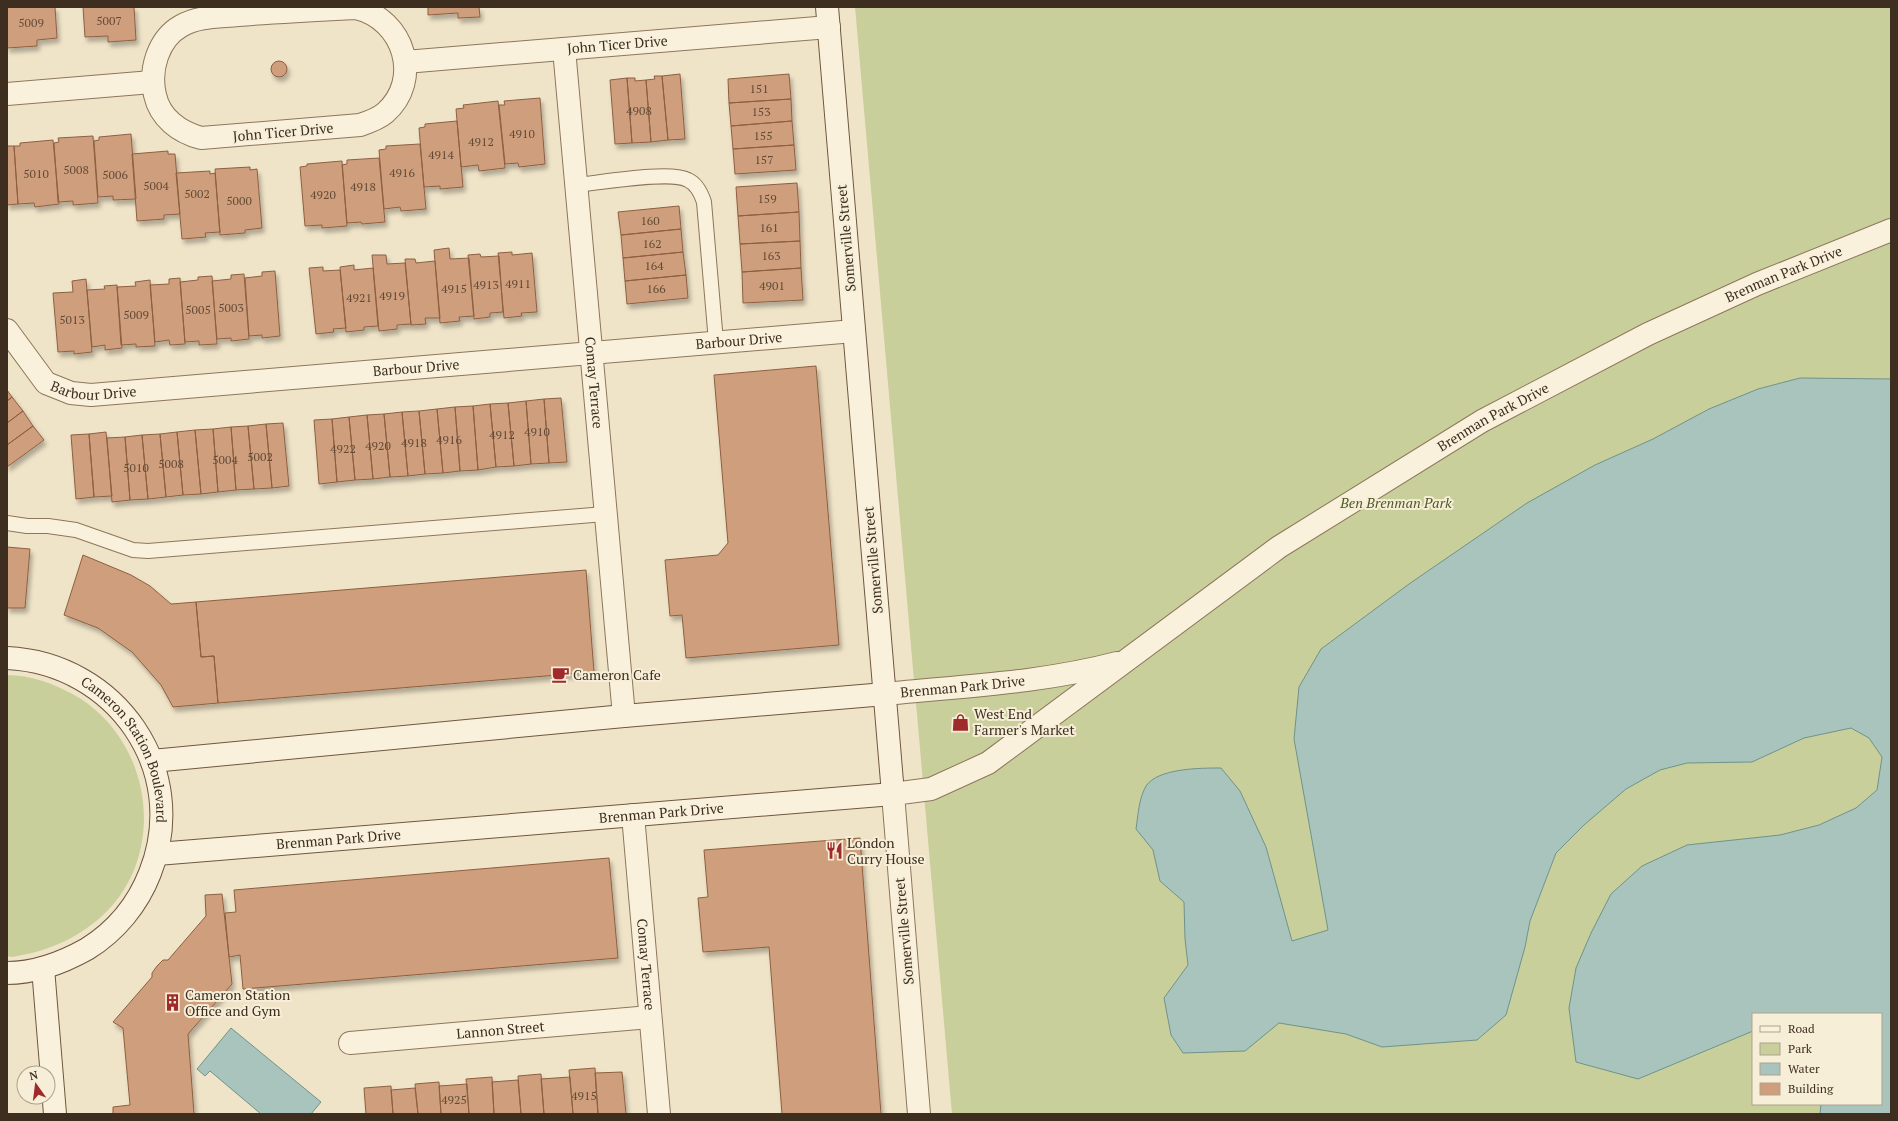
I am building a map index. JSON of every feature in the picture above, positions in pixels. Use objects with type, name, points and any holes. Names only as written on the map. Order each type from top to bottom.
[{"type":"street","name":"John Ticer Drive","points":[[356,8],[369,11],[380,17],[389,26],[402,49],[405,62],[404,79],[394,103],[385,113],[373,121],[360,125],[209,138],[189,135],[178,129],[170,122],[155,99],[152,82],[157,56],[163,44],[172,33],[181,26],[203,18],[271,10],[356,8]]},
{"type":"street","name":"John Ticer Drive","points":[[405,62],[564,49],[828,17]]},
{"type":"street","name":"Somerville Street","points":[[828,17],[919,1114]]},
{"type":"street","name":"Comay Terrace","points":[[564,49],[624,716]]},
{"type":"street","points":[[7,94],[152,82]]},
{"type":"street","name":"Brenman Park Drive","points":[[157,854],[893,794],[930,789],[988,763],[1279,547],[1482,421],[1648,334],[1757,284],[1891,230]]},
{"type":"street","name":"Barbour Drive","points":[[7,330],[46,383],[72,393],[91,395],[854,331]]},
{"type":"street","name":"Cameron Station Boulevard","points":[[7,658],[33,661],[54,666],[87,682],[112,701],[123,713],[144,743],[152,761],[158,786],[161,816],[157,854],[146,882],[135,902],[111,930],[95,944],[76,955],[43,968],[26,972],[7,973]]},
{"type":"street","name":"Brenman Park Drive","points":[[152,761],[624,716],[885,694],[1016,681],[1080,673],[1128,660]]},
{"type":"street","name":"Comay Terrace","points":[[633,815],[659,1114]]},
{"type":"street","points":[[43,968],[55,1114]]},
{"type":"street","name":"Lannon Street","points":[[350,1043],[650,1017]]},
{"type":"lane","points":[[576,185],[670,176],[688,179],[695,185],[704,202],[716,342]]},
{"type":"lane","points":[[7,524],[48,526],[76,530],[133,550],[148,551],[606,514]]},
{"type":"green space","name":"Ben Brenman Park","points":[[855,7],[1891,7],[1891,1114],[952,1114]]},
{"type":"green space","points":[[7,675],[34,678],[60,688],[76,696],[102,716],[122,741],[136,770],[143,800],[143,832],[137,863],[123,892],[101,917],[81,932],[48,948],[11,957],[7,956]]},
{"type":"water","points":[[1800,378],[1891,379],[1891,1114],[1820,1114],[1821,1105],[1882,1105],[1882,1013],[1752,1013],[1752,1031],[1638,1079],[1576,1062],[1569,1008],[1576,968],[1591,933],[1611,894],[1642,866],[1687,845],[1780,835],[1819,825],[1856,808],[1877,790],[1882,757],[1869,738],[1851,728],[1804,738],[1752,762],[1687,763],[1660,770],[1626,789],[1584,825],[1556,853],[1530,921],[1525,947],[1506,1015],[1477,1040],[1382,1047],[1346,1034],[1279,1023],[1245,1051],[1183,1053],[1171,1035],[1164,998],[1188,965],[1185,939],[1184,902],[1160,881],[1153,850],[1136,829],[1140,801],[1146,786],[1152,780],[1170,772],[1203,768],[1221,768],[1240,791],[1266,847],[1292,941],[1328,930],[1294,739],[1299,687],[1321,649],[1409,584],[1527,503],[1595,465],[1653,439],[1709,409],[1758,389]]},
{"type":"water","points":[[231,1028],[321,1102],[311,1114],[261,1114],[210,1071],[205,1076],[197,1069]]},
{"type":"building","points":[[7,7],[55,7],[57,38],[37,40],[37,46],[7,48]]},
{"type":"building","points":[[83,7],[134,7],[136,40],[108,42],[108,36],[85,37]]},
{"type":"building","points":[[428,7],[479,7],[480,17],[458,18],[458,13],[428,15]]},
{"type":"building","points":[[279,61],[286,66],[287,69],[282,76],[279,77],[272,72],[271,69],[276,62]]},
{"type":"building","points":[[680,74],[685,139],[668,140],[662,76]]},
{"type":"building","points":[[789,74],[791,99],[729,103],[728,79]]},
{"type":"building","points":[[654,76],[662,76],[668,140],[651,142],[646,80],[655,79]]},
{"type":"building","points":[[627,78],[632,143],[615,144],[610,80]]},
{"type":"building","points":[[627,78],[635,78],[635,81],[646,80],[651,142],[632,143]]},
{"type":"building","points":[[540,98],[545,164],[519,167],[518,163],[505,164],[499,105],[505,105],[504,101]]},
{"type":"building","points":[[791,99],[792,121],[731,126],[729,103]]},
{"type":"building","points":[[498,101],[505,168],[479,171],[478,165],[461,167],[456,109],[464,108],[463,105]]},
{"type":"building","points":[[457,121],[463,187],[440,189],[440,186],[424,187],[419,128],[425,127],[425,124]]},
{"type":"building","points":[[792,121],[794,145],[733,149],[731,126]]},
{"type":"building","points":[[131,134],[136,199],[113,200],[113,196],[98,197],[94,141],[99,140],[99,137]]},
{"type":"building","points":[[93,136],[98,203],[73,205],[73,201],[58,202],[54,143],[59,142],[58,138]]},
{"type":"building","points":[[53,140],[59,204],[35,207],[34,203],[18,204],[14,146],[20,146],[20,143]]},
{"type":"building","points":[[420,144],[426,209],[401,211],[400,207],[384,209],[379,150],[386,149],[386,146]]},
{"type":"building","points":[[794,145],[796,170],[735,174],[733,149]]},
{"type":"building","points":[[7,146],[14,146],[18,204],[7,205]]},
{"type":"building","points":[[168,151],[168,154],[175,154],[180,214],[164,215],[164,219],[137,221],[132,154]]},
{"type":"building","points":[[379,158],[385,222],[362,224],[361,222],[347,223],[342,165],[347,164],[347,160]]},
{"type":"building","points":[[342,161],[347,226],[322,228],[322,225],[305,226],[300,167],[307,166],[307,164]]},
{"type":"building","points":[[250,167],[250,170],[257,169],[262,228],[245,230],[245,233],[220,235],[215,169]]},
{"type":"building","points":[[210,171],[210,174],[215,173],[220,232],[205,233],[206,237],[182,239],[176,173]]},
{"type":"building","points":[[797,183],[799,212],[738,216],[736,187]]},
{"type":"building","points":[[679,206],[681,229],[621,235],[618,212]]},
{"type":"building","points":[[799,212],[800,241],[740,244],[738,216]]},
{"type":"building","points":[[681,229],[683,252],[623,258],[621,235]]},
{"type":"building","points":[[800,241],[801,268],[742,272],[740,244]]},
{"type":"building","points":[[449,248],[450,259],[469,258],[474,316],[459,317],[460,321],[440,323],[434,250]]},
{"type":"building","points":[[512,252],[512,255],[532,253],[537,312],[521,313],[522,316],[504,318],[498,253]]},
{"type":"building","points":[[683,252],[686,275],[625,281],[623,258]]},
{"type":"building","points":[[480,254],[481,257],[499,256],[503,312],[490,313],[490,317],[474,319],[468,255]]},
{"type":"building","points":[[372,255],[386,255],[387,264],[405,263],[411,324],[397,325],[397,329],[379,331]]},
{"type":"building","points":[[405,259],[415,259],[416,263],[435,261],[440,318],[425,318],[426,324],[411,325]]},
{"type":"building","points":[[354,265],[354,270],[373,268],[378,326],[364,327],[364,330],[346,332],[340,267]]},
{"type":"building","points":[[323,267],[323,271],[340,270],[346,328],[333,329],[334,332],[316,334],[309,268]]},
{"type":"building","points":[[801,268],[803,300],[743,303],[742,272]]},
{"type":"building","points":[[275,271],[280,336],[262,338],[262,335],[249,336],[245,278],[262,276],[262,272]]},
{"type":"building","points":[[244,274],[249,339],[231,341],[231,338],[217,339],[212,281],[231,279],[231,275]]},
{"type":"building","points":[[686,275],[688,298],[627,304],[625,281]]},
{"type":"building","points":[[212,276],[217,344],[199,345],[199,341],[185,342],[180,282],[198,280],[198,277]]},
{"type":"building","points":[[180,278],[185,344],[170,345],[169,340],[155,342],[150,285],[169,284],[169,279]]},
{"type":"building","points":[[86,279],[92,352],[74,354],[74,351],[58,352],[53,293],[73,292],[72,281]]},
{"type":"building","points":[[150,280],[155,346],[136,347],[136,344],[121,345],[117,287],[136,286],[135,282]]},
{"type":"building","points":[[117,285],[122,348],[105,350],[105,345],[92,347],[87,290],[105,289],[104,286]]},
{"type":"building","points":[[816,366],[839,645],[686,658],[682,615],[670,616],[665,560],[718,555],[728,543],[714,375]]},
{"type":"building","points":[[7,390],[12,397],[7,401]]},
{"type":"building","points":[[12,397],[23,411],[7,423],[7,401]]},
{"type":"building","points":[[561,398],[567,462],[549,463],[544,399]]},
{"type":"building","points":[[544,399],[549,463],[531,464],[526,401]]},
{"type":"building","points":[[526,401],[531,464],[514,466],[508,403]]},
{"type":"building","points":[[508,403],[514,466],[496,467],[490,404]]},
{"type":"building","points":[[490,404],[496,467],[478,470],[473,406]]},
{"type":"building","points":[[473,406],[478,470],[460,471],[455,407]]},
{"type":"building","points":[[455,407],[460,471],[443,473],[437,409]]},
{"type":"building","points":[[437,409],[443,473],[425,474],[419,411]]},
{"type":"building","points":[[23,411],[33,426],[7,445],[7,423]]},
{"type":"building","points":[[419,411],[425,474],[408,476],[402,412]]},
{"type":"building","points":[[402,412],[408,476],[390,477],[384,414]]},
{"type":"building","points":[[384,414],[390,477],[373,479],[367,415]]},
{"type":"building","points":[[367,415],[373,479],[355,480],[349,417]]},
{"type":"building","points":[[349,417],[355,480],[337,482],[332,419]]},
{"type":"building","points":[[332,419],[337,482],[319,484],[314,420]]},
{"type":"building","points":[[283,423],[289,486],[272,488],[266,424]]},
{"type":"building","points":[[266,424],[272,488],[254,489],[248,426]]},
{"type":"building","points":[[33,426],[44,440],[7,467],[7,445]]},
{"type":"building","points":[[248,426],[254,489],[236,490],[231,427]]},
{"type":"building","points":[[231,427],[236,490],[218,492],[213,429]]},
{"type":"building","points":[[213,429],[218,492],[201,494],[195,430]]},
{"type":"building","points":[[195,430],[201,494],[183,495],[177,432]]},
{"type":"building","points":[[106,432],[112,496],[94,497],[89,434]]},
{"type":"building","points":[[177,432],[183,495],[166,497],[160,434]]},
{"type":"building","points":[[89,434],[94,497],[76,499],[71,435]]},
{"type":"building","points":[[160,434],[166,497],[148,499],[142,435]]},
{"type":"building","points":[[142,435],[148,499],[130,500],[125,437]]},
{"type":"building","points":[[125,437],[130,500],[112,502],[107,438]]},
{"type":"building","points":[[7,547],[30,549],[25,608],[7,608]]},
{"type":"building","points":[[83,555],[131,575],[150,586],[171,604],[196,602],[201,657],[214,656],[218,703],[173,707],[161,685],[132,652],[98,628],[64,615]]},
{"type":"building","points":[[586,570],[594,672],[218,703],[214,656],[201,657],[196,602]]},
{"type":"building","points":[[860,838],[881,1114],[782,1114],[769,947],[703,952],[698,898],[708,897],[704,850]]},
{"type":"building","points":[[609,858],[618,958],[243,989],[240,955],[229,957],[225,913],[236,912],[234,890]]},
{"type":"building","name":"Cameron Station Office and Gym","points":[[222,894],[232,984],[188,1034],[194,1114],[113,1114],[113,1107],[130,1105],[123,1028],[113,1022],[152,977],[152,973],[157,966],[163,960],[168,960],[206,916],[205,895]]},
{"type":"building","points":[[595,1068],[598,1114],[573,1114],[569,1070]]},
{"type":"building","points":[[622,1072],[626,1114],[598,1114],[595,1073]]},
{"type":"building","points":[[541,1074],[544,1114],[521,1114],[518,1076]]},
{"type":"building","points":[[492,1077],[494,1114],[469,1114],[466,1079]]},
{"type":"building","points":[[570,1077],[573,1114],[544,1114],[541,1079]]},
{"type":"building","points":[[518,1080],[521,1114],[494,1114],[492,1082]]},
{"type":"building","points":[[439,1082],[441,1114],[418,1114],[415,1084]]},
{"type":"building","points":[[467,1084],[469,1114],[441,1114],[439,1086]]},
{"type":"building","points":[[391,1086],[393,1114],[366,1114],[364,1088]]},
{"type":"building","points":[[415,1088],[418,1114],[393,1114],[391,1090]]},
{"type":"place","name":"Cameron Cafe","points":[[560,675]]},
{"type":"place","name":"West End Farmer's Market","points":[[961,722]]},
{"type":"place","name":"London Curry House","points":[[834,851]]},
{"type":"place","name":"Cameron Station Office and Gym","points":[[172,1003]]}]
